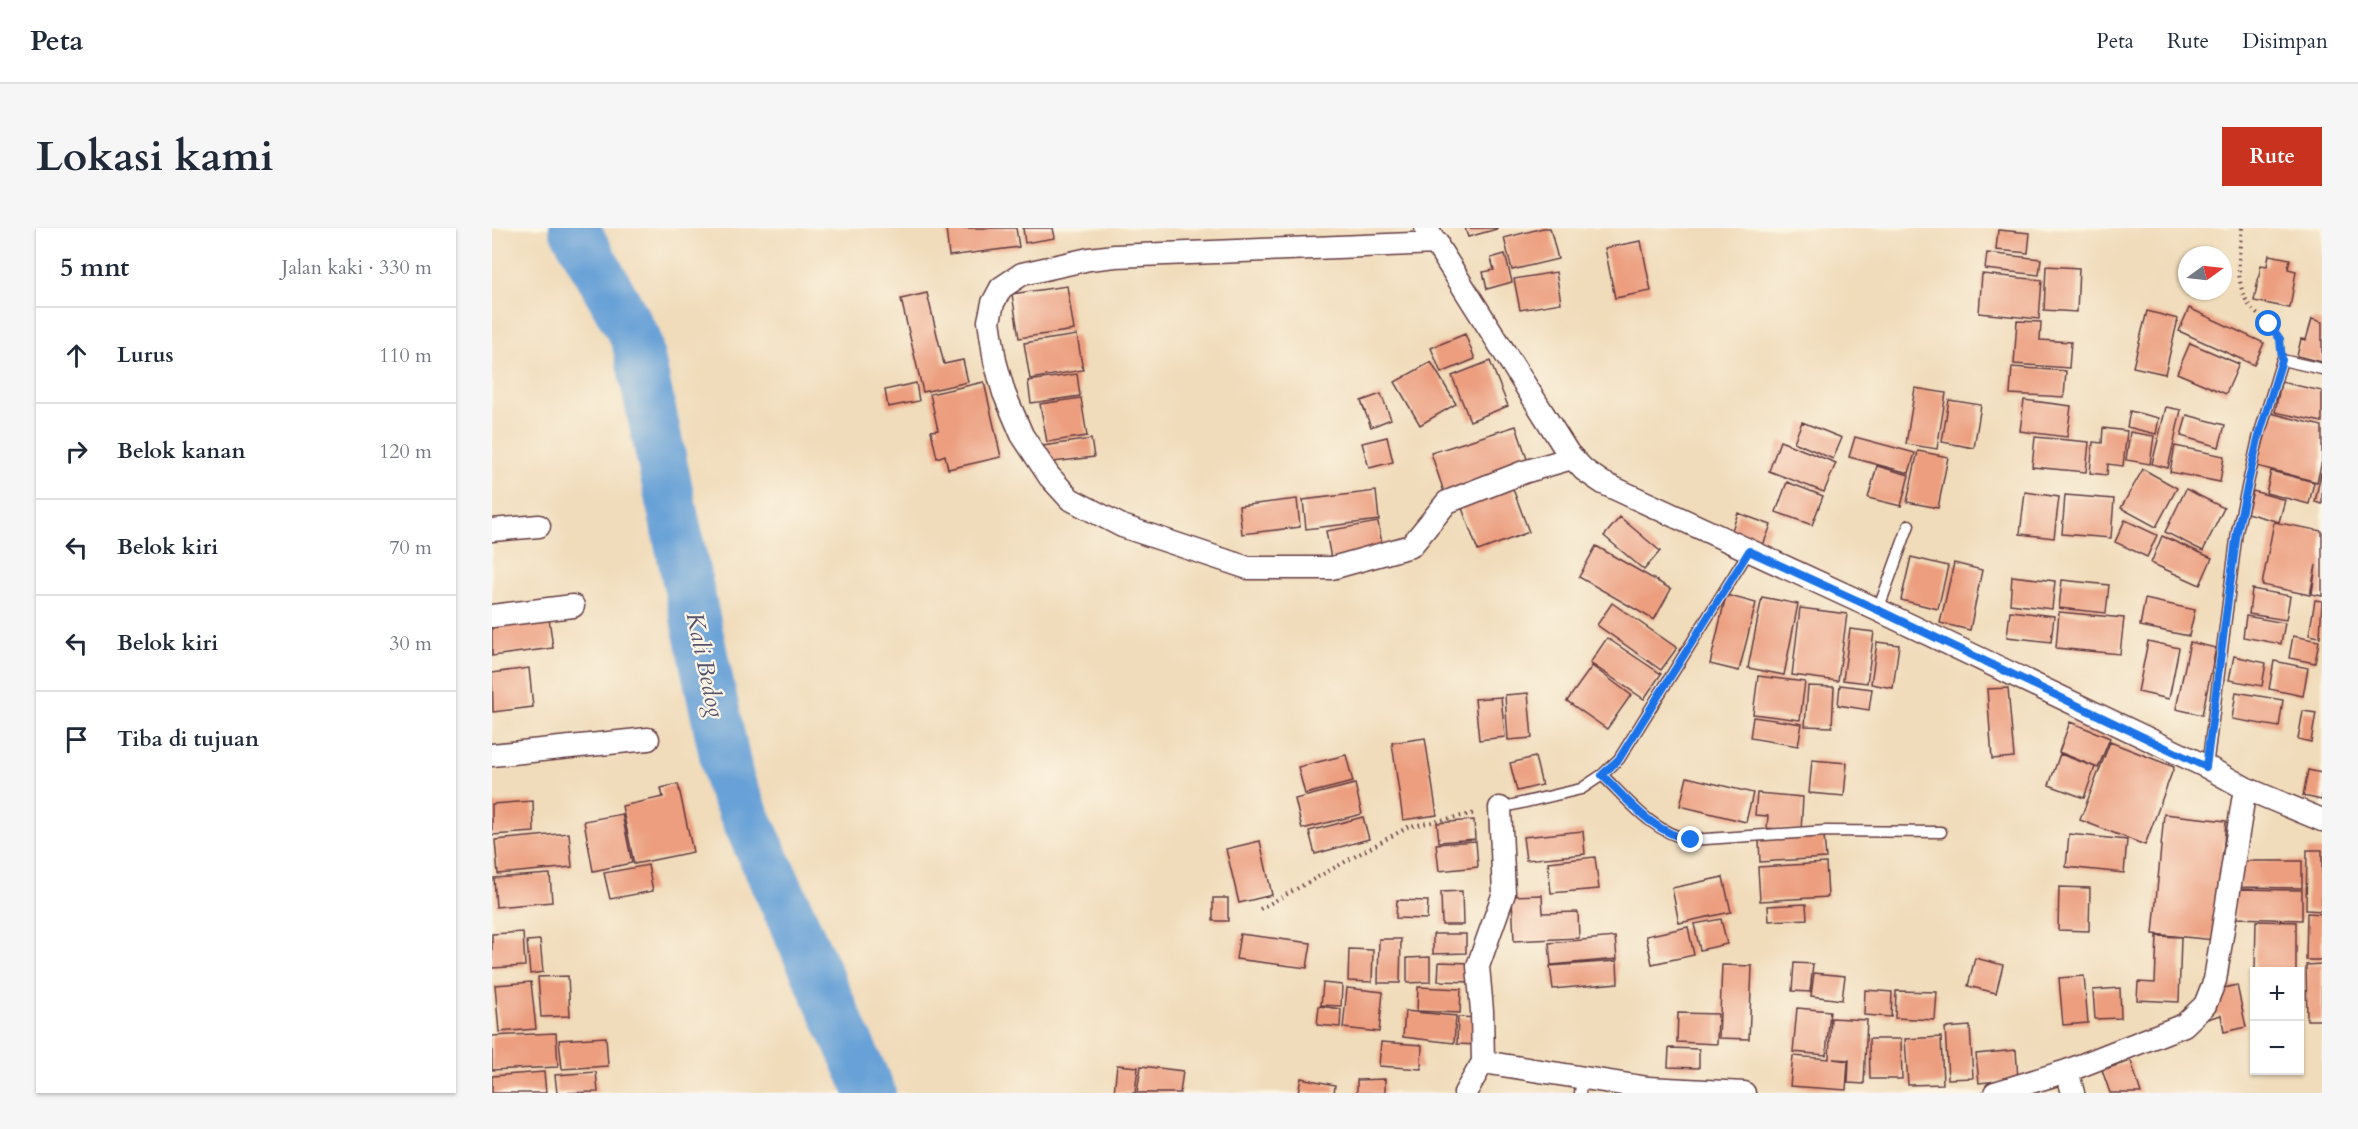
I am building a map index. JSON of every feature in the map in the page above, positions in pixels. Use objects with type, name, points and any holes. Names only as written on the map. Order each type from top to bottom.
[{"type":"street","points":[[1572,458],[1524,472],[1447,502],[1411,546],[1332,568],[1248,568],[1122,526],[1070,499],[1049,476],[1022,435],[1004,393],[995,361],[989,321],[993,303],[1001,288],[1022,274],[1089,259],[1431,236],[1572,458],[1604,483],[1878,610],[2206,767],[2245,789],[2322,820]]},
{"type":"street","points":[[492,530],[539,526]]},
{"type":"street","points":[[492,616],[573,606]]},
{"type":"street","points":[[492,755],[648,739]]},
{"type":"street","points":[[1995,1093],[2067,1071],[2184,1025],[2205,1005],[2215,980],[2245,789]]},
{"type":"street","points":[[1466,1093],[1484,1062],[1478,966],[1504,893],[1500,808]]},
{"type":"street","points":[[1484,1062],[1581,1085],[1744,1093]]},
{"type":"street","points":[[2067,1071],[2073,1093]]},
{"type":"lane","points":[[2206,767],[2237,532],[2258,439],[2282,360],[2322,369]]},
{"type":"lane","points":[[1878,610],[1909,525]]},
{"type":"lane","points":[[1500,808],[1581,789],[1602,775],[1619,759],[1749,551]]},
{"type":"lane","points":[[1602,775],[1657,828],[1674,837],[1691,840],[1826,831],[1941,832]]},
{"type":"path","points":[[2242,228],[2239,253],[2242,289],[2250,307],[2277,333],[2282,345],[2282,360]]},
{"type":"path","points":[[1260,909],[1408,827],[1500,808]]},
{"type":"building","points":[[946,228],[1016,228],[1019,247],[949,256]]},
{"type":"building","points":[[1023,228],[1053,228],[1055,238],[1025,243]]},
{"type":"building","points":[[1465,228],[1497,228],[1497,229],[1468,237]]},
{"type":"building","points":[[1550,228],[1558,259],[1512,270],[1504,238]]},
{"type":"building","points":[[1998,230],[2030,233],[2028,253],[1996,250]]},
{"type":"building","points":[[1641,241],[1651,291],[1615,298],[1605,248]]},
{"type":"building","points":[[1987,253],[2041,259],[2039,275],[1985,269]]},
{"type":"building","points":[[1505,254],[1512,282],[1487,289],[1483,272],[1494,270],[1491,258]]},
{"type":"building","points":[[2269,255],[2290,259],[2288,269],[2296,271],[2290,308],[2254,301],[2261,265],[2267,266]]},
{"type":"building","points":[[2046,266],[2079,268],[2077,312],[2044,310]]},
{"type":"building","points":[[1556,272],[1561,303],[1520,310],[1514,279]]},
{"type":"building","points":[[1982,274],[2042,280],[2039,319],[1979,313]]},
{"type":"building","points":[[1067,286],[1074,330],[1019,338],[1012,294]]},
{"type":"building","points":[[927,293],[944,364],[963,360],[968,382],[923,392],[901,299]]},
{"type":"building","points":[[2189,308],[2264,343],[2254,365],[2179,331]]},
{"type":"building","points":[[2147,311],[2178,319],[2165,374],[2133,367]]},
{"type":"building","points":[[2312,319],[2322,322],[2322,362],[2297,356],[2301,339],[2306,340]]},
{"type":"building","points":[[2017,321],[2041,322],[2040,340],[2071,342],[2069,368],[2014,364]]},
{"type":"building","points":[[1465,334],[1475,359],[1441,373],[1431,348]]},
{"type":"building","points":[[1077,335],[1083,370],[1030,379],[1024,343]]},
{"type":"building","points":[[2190,343],[2239,364],[2226,394],[2177,373]]},
{"type":"building","points":[[1490,361],[1508,406],[1470,421],[1452,376]]},
{"type":"building","points":[[1431,362],[1456,404],[1420,425],[1395,382]]},
{"type":"building","points":[[2012,367],[2066,371],[2064,397],[2010,394]]},
{"type":"building","points":[[1077,374],[1080,396],[1031,403],[1028,381]]},
{"type":"building","points":[[984,382],[1001,457],[948,469],[945,455],[937,458],[931,431],[938,430],[930,394]]},
{"type":"building","points":[[2281,382],[2322,391],[2322,422],[2275,412]]},
{"type":"building","points":[[916,383],[919,401],[888,407],[885,390]]},
{"type":"building","points":[[1915,388],[1946,393],[1937,449],[1906,444]]},
{"type":"building","points":[[1381,394],[1391,419],[1371,427],[1361,401]]},
{"type":"building","points":[[1081,398],[1087,436],[1047,442],[1040,404]]},
{"type":"building","points":[[1949,400],[1981,405],[1974,448],[1942,442]]},
{"type":"building","points":[[2024,400],[2071,406],[2067,437],[2020,431]]},
{"type":"building","points":[[2166,407],[2181,410],[2168,468],[2152,464]]},
{"type":"building","points":[[2130,411],[2159,418],[2156,434],[2127,427]]},
{"type":"building","points":[[2271,413],[2322,426],[2322,461],[2317,482],[2257,466]]},
{"type":"building","points":[[2187,415],[2225,425],[2219,447],[2181,436]]},
{"type":"building","points":[[1802,422],[1842,438],[1833,459],[1794,442]]},
{"type":"building","points":[[1516,426],[1529,465],[1444,492],[1431,453]]},
{"type":"building","points":[[2103,428],[2127,431],[2123,466],[2108,464],[2107,475],[2090,473],[2093,442],[2102,443]]},
{"type":"building","points":[[2130,432],[2154,436],[2150,464],[2126,460]]},
{"type":"building","points":[[1387,437],[1393,462],[1369,468],[1362,443]]},
{"type":"building","points":[[1855,437],[1915,453],[1909,473],[1849,457]]},
{"type":"building","points":[[2035,437],[2089,442],[2086,472],[2032,467]]},
{"type":"building","points":[[1091,439],[1094,457],[1045,463],[1043,446]]},
{"type":"building","points":[[1780,441],[1836,463],[1824,492],[1769,471]]},
{"type":"building","points":[[2175,446],[2224,456],[2220,482],[2170,472]]},
{"type":"building","points":[[1918,451],[1948,457],[1938,508],[1907,502]]},
{"type":"building","points":[[1877,466],[1909,475],[1901,506],[1868,498]]},
{"type":"building","points":[[2143,469],[2177,488],[2156,527],[2121,508]]},
{"type":"building","points":[[2271,471],[2314,482],[2309,504],[2266,493]]},
{"type":"building","points":[[2322,474],[2322,504],[2315,502]]},
{"type":"building","points":[[1510,481],[1529,532],[1478,551],[1459,500]]},
{"type":"building","points":[[1787,482],[1823,496],[1812,525],[1776,512]]},
{"type":"building","points":[[2186,489],[2224,508],[2203,551],[2165,532]]},
{"type":"building","points":[[1376,491],[1379,520],[1306,529],[1303,500]]},
{"type":"building","points":[[2253,491],[2285,500],[2279,522],[2247,513]]},
{"type":"building","points":[[2025,492],[2059,497],[2054,538],[2020,534]]},
{"type":"building","points":[[2065,495],[2114,499],[2111,538],[2062,534]]},
{"type":"building","points":[[1297,499],[1300,527],[1242,534],[1239,506]]},
{"type":"building","points":[[1738,513],[1771,525],[1763,545],[1731,533]]},
{"type":"building","points":[[1620,517],[1660,551],[1644,570],[1604,536]]},
{"type":"building","points":[[2125,520],[2157,535],[2147,557],[2115,542]]},
{"type":"building","points":[[1378,522],[1383,550],[1331,559],[1326,531]]},
{"type":"building","points":[[2274,522],[2322,531],[2322,596],[2312,594],[2316,565],[2310,595],[2262,585]]},
{"type":"building","points":[[2162,536],[2212,558],[2200,585],[2151,563]]},
{"type":"building","points":[[1596,546],[1671,589],[1654,620],[1579,577]]},
{"type":"building","points":[[1911,557],[1948,566],[1938,609],[1901,600]]},
{"type":"building","points":[[1954,563],[1982,570],[1970,630],[1940,623]]},
{"type":"building","points":[[2012,576],[2055,581],[2052,609],[2010,604]]},
{"type":"building","points":[[2062,580],[2109,585],[2106,613],[2059,608]]},
{"type":"building","points":[[2252,589],[2290,596],[2286,620],[2249,614]]},
{"type":"building","points":[[1726,595],[1756,603],[1739,671],[1710,664]]},
{"type":"building","points":[[1762,597],[1798,604],[1784,675],[1748,668]]},
{"type":"building","points":[[2145,599],[2195,610],[2189,636],[2140,626]]},
{"type":"building","points":[[2315,600],[2322,601],[2320,637],[2309,635]]},
{"type":"building","points":[[1612,603],[1677,648],[1661,670],[1597,625]]},
{"type":"building","points":[[1800,608],[1847,614],[1838,681],[1792,675]]},
{"type":"building","points":[[2010,611],[2054,616],[2051,642],[2007,637]]},
{"type":"building","points":[[2059,612],[2124,618],[2120,654],[2056,648]]},
{"type":"building","points":[[2246,616],[2285,623],[2281,644],[2243,637]]},
{"type":"building","points":[[549,618],[553,648],[492,656],[492,625]]},
{"type":"building","points":[[1850,629],[1874,632],[1867,683],[1843,680]]},
{"type":"building","points":[[2293,636],[2319,641],[2315,663],[2289,658]]},
{"type":"building","points":[[1607,638],[1661,674],[1644,699],[1590,663]]},
{"type":"building","points":[[2148,641],[2179,648],[2169,699],[2138,692]]},
{"type":"building","points":[[1877,642],[1899,645],[1893,688],[1871,684]]},
{"type":"building","points":[[2190,642],[2216,648],[2202,715],[2176,709]]},
{"type":"building","points":[[2234,656],[2266,663],[2262,686],[2229,680]]},
{"type":"building","points":[[2274,661],[2308,668],[2303,696],[2269,689]]},
{"type":"building","points":[[1592,666],[1631,695],[1607,729],[1567,701]]},
{"type":"building","points":[[529,668],[533,707],[493,712],[492,673]]},
{"type":"building","points":[[1758,676],[1805,682],[1800,720],[1753,714]]},
{"type":"building","points":[[1840,685],[1872,689],[1869,710],[1838,705]]},
{"type":"building","points":[[1808,686],[1834,687],[1832,727],[1805,726]]},
{"type":"building","points":[[2008,688],[2014,757],[1992,759],[1987,689]]},
{"type":"building","points":[[2236,692],[2283,700],[2279,727],[2232,719]]},
{"type":"building","points":[[1528,693],[1532,738],[1508,740],[1505,695]]},
{"type":"building","points":[[1501,697],[1505,737],[1479,740],[1475,699]]},
{"type":"building","points":[[2303,711],[2316,713],[2311,742],[2298,739]]},
{"type":"building","points":[[1753,717],[1802,724],[1798,746],[1750,738]]},
{"type":"building","points":[[2070,722],[2110,738],[2098,768],[2059,752]]},
{"type":"building","points":[[1425,738],[1437,815],[1403,820],[1392,743]]},
{"type":"building","points":[[2110,742],[2174,767],[2145,845],[2080,820]]},
{"type":"building","points":[[2060,754],[2095,767],[2084,798],[2049,785]]},
{"type":"building","points":[[1346,755],[1353,782],[1305,794],[1298,767]]},
{"type":"building","points":[[1535,757],[1542,785],[1517,791],[1510,763]]},
{"type":"building","points":[[1812,760],[1847,763],[1844,796],[1809,793]]},
{"type":"building","points":[[2308,770],[2322,773],[2322,800],[2303,796]]},
{"type":"building","points":[[1687,777],[1753,793],[1746,822],[1680,806]]},
{"type":"building","points":[[678,784],[693,852],[634,864],[622,806],[663,797],[661,788]]},
{"type":"building","points":[[1355,784],[1362,814],[1302,829],[1295,799]]},
{"type":"building","points":[[1757,793],[1803,797],[1801,831],[1767,828],[1768,816],[1755,815]]},
{"type":"building","points":[[533,801],[534,832],[492,835],[492,804]]},
{"type":"building","points":[[622,814],[632,863],[593,871],[584,821]]},
{"type":"building","points":[[2164,814],[2226,821],[2215,940],[2153,934]]},
{"type":"building","points":[[1363,817],[1369,839],[1315,854],[1309,831]]},
{"type":"building","points":[[1474,820],[1475,839],[1439,842],[1437,823]]},
{"type":"building","points":[[1583,831],[1585,854],[1526,860],[1523,837]]},
{"type":"building","points":[[569,833],[572,867],[498,874],[495,840]]},
{"type":"building","points":[[2069,834],[2127,840],[2124,873],[2066,867]]},
{"type":"building","points":[[1824,836],[1826,858],[1760,862],[1759,840]]},
{"type":"building","points":[[1260,841],[1272,895],[1239,903],[1226,849]]},
{"type":"building","points":[[1476,841],[1478,867],[1439,871],[1436,844]]},
{"type":"building","points":[[2307,850],[2322,850],[2322,911],[2306,910]]},
{"type":"building","points":[[1595,857],[1599,889],[1551,893],[1548,862]]},
{"type":"building","points":[[2240,861],[2302,861],[2302,888],[2240,887]]},
{"type":"building","points":[[1826,863],[1828,897],[1760,901],[1758,867]]},
{"type":"building","points":[[648,865],[653,891],[610,899],[604,873]]},
{"type":"building","points":[[550,874],[552,902],[496,907],[494,878]]},
{"type":"building","points":[[1723,877],[1731,912],[1679,923],[1672,888]]},
{"type":"building","points":[[2059,887],[2090,888],[2089,931],[2058,930]]},
{"type":"building","points":[[2234,889],[2302,890],[2302,920],[2234,918]]},
{"type":"building","points":[[1462,891],[1463,925],[1442,925],[1441,892]]},
{"type":"building","points":[[1542,895],[1543,913],[1578,912],[1579,938],[1514,941],[1512,896]]},
{"type":"building","points":[[1213,898],[1228,898],[1228,921],[1213,921]]},
{"type":"building","points":[[1397,900],[1428,901],[1427,919],[1396,918]]},
{"type":"building","points":[[1806,904],[1807,919],[1769,921],[1768,906]]},
{"type":"building","points":[[2307,913],[2322,914],[2322,960],[2306,960]]},
{"type":"building","points":[[1721,919],[1727,944],[1700,950],[1694,924]]},
{"type":"building","points":[[2256,921],[2296,922],[2296,967],[2255,967]]},
{"type":"building","points":[[1688,927],[1694,955],[1652,964],[1646,936]]},
{"type":"building","points":[[523,932],[525,966],[492,968],[492,934]]},
{"type":"building","points":[[1240,934],[1311,943],[1307,968],[1236,959]]},
{"type":"building","points":[[1433,934],[1466,934],[1466,953],[1433,954]]},
{"type":"building","points":[[2157,936],[2181,937],[2179,1002],[2137,1000],[2138,982],[2155,983]]},
{"type":"building","points":[[1615,937],[1617,959],[1551,965],[1549,943]]},
{"type":"building","points":[[1379,939],[1401,939],[1400,983],[1378,983]]},
{"type":"building","points":[[540,940],[543,972],[530,974],[527,941]]},
{"type":"building","points":[[1349,949],[1373,950],[1372,982],[1348,981]]},
{"type":"building","points":[[1430,957],[1430,982],[1407,983],[1407,958]]},
{"type":"building","points":[[1975,958],[2003,965],[1996,993],[1968,986]]},
{"type":"building","points":[[1617,961],[1618,983],[1553,989],[1550,966]]},
{"type":"building","points":[[1439,962],[1471,963],[1471,982],[1438,981]]},
{"type":"building","points":[[1794,963],[1813,964],[1810,992],[1792,991]]},
{"type":"building","points":[[2322,964],[2322,1020],[2307,1020],[2306,965]]},
{"type":"building","points":[[1722,965],[1752,966],[1749,1039],[1719,1038]]},
{"type":"building","points":[[1814,973],[1845,976],[1842,1000],[1811,996]]},
{"type":"building","points":[[568,976],[570,1016],[541,1017],[538,977]]},
{"type":"building","points":[[2084,976],[2088,1023],[2063,1025],[2059,978]]},
{"type":"building","points":[[531,982],[536,1029],[499,1032],[495,985]]},
{"type":"building","points":[[1323,983],[1342,985],[1341,1006],[1321,1005]]},
{"type":"building","points":[[2237,985],[2246,1027],[2224,1032],[2221,1015],[2207,1019],[2204,1007],[2218,1004],[2215,990]]},
{"type":"building","points":[[1418,987],[1461,989],[1460,1013],[1417,1011]]},
{"type":"building","points":[[1347,988],[1383,992],[1379,1032],[1343,1028]]},
{"type":"building","points":[[2120,988],[2121,1018],[2095,1019],[2093,990]]},
{"type":"building","points":[[1865,990],[1892,992],[1891,1017],[1864,1015]]},
{"type":"building","points":[[1896,991],[1937,992],[1935,1020],[1895,1018]]},
{"type":"building","points":[[1319,1006],[1341,1009],[1340,1027],[1317,1025]]},
{"type":"building","points":[[1797,1008],[1830,1011],[1826,1055],[1793,1052]]},
{"type":"building","points":[[1405,1011],[1456,1016],[1454,1043],[1403,1037]]},
{"type":"building","points":[[1678,1013],[1718,1014],[1717,1044],[1677,1042]]},
{"type":"building","points":[[1458,1017],[1480,1018],[1479,1045],[1457,1044]]},
{"type":"building","points":[[1831,1018],[1867,1020],[1864,1084],[1848,1083],[1849,1060],[1833,1059],[1848,1061],[1846,1090],[1790,1086],[1793,1056],[1829,1059]]},
{"type":"building","points":[[1970,1026],[1973,1078],[1948,1079],[1945,1028]]},
{"type":"building","points":[[556,1033],[558,1067],[492,1070],[492,1036]]},
{"type":"building","points":[[606,1037],[608,1066],[562,1069],[559,1040]]},
{"type":"building","points":[[1941,1037],[1943,1084],[1908,1085],[1905,1039]]},
{"type":"building","points":[[1869,1039],[1901,1039],[1902,1079],[1870,1079]]},
{"type":"building","points":[[1381,1042],[1422,1045],[1421,1069],[1379,1066]]},
{"type":"building","points":[[1669,1048],[1699,1049],[1699,1068],[1668,1067]]},
{"type":"building","points":[[2016,1050],[2018,1079],[1979,1083],[1976,1054]]},
{"type":"building","points":[[2131,1061],[2141,1093],[2110,1093],[2102,1070]]},
{"type":"building","points":[[1117,1065],[1138,1067],[1135,1093],[1114,1093]]},
{"type":"building","points":[[1141,1066],[1183,1071],[1180,1093],[1137,1093]]},
{"type":"building","points":[[544,1072],[546,1093],[492,1093],[492,1076]]},
{"type":"building","points":[[596,1072],[598,1092],[557,1093],[555,1075]]},
{"type":"building","points":[[1301,1078],[1335,1085],[1334,1093],[1298,1093]]},
{"type":"building","points":[[1385,1079],[1385,1093],[1357,1093],[1357,1080]]},
{"type":"waterway","name":"Kali Bedog","points":[[574,228],[636,339],[730,783],[871,1093]]},
{"type":"route","points":[[1691,840],[1674,837],[1657,828],[1602,775],[1619,759],[1749,551],[2206,767],[2237,532],[2258,439],[2282,360],[2280,339],[2269,324]]}]
